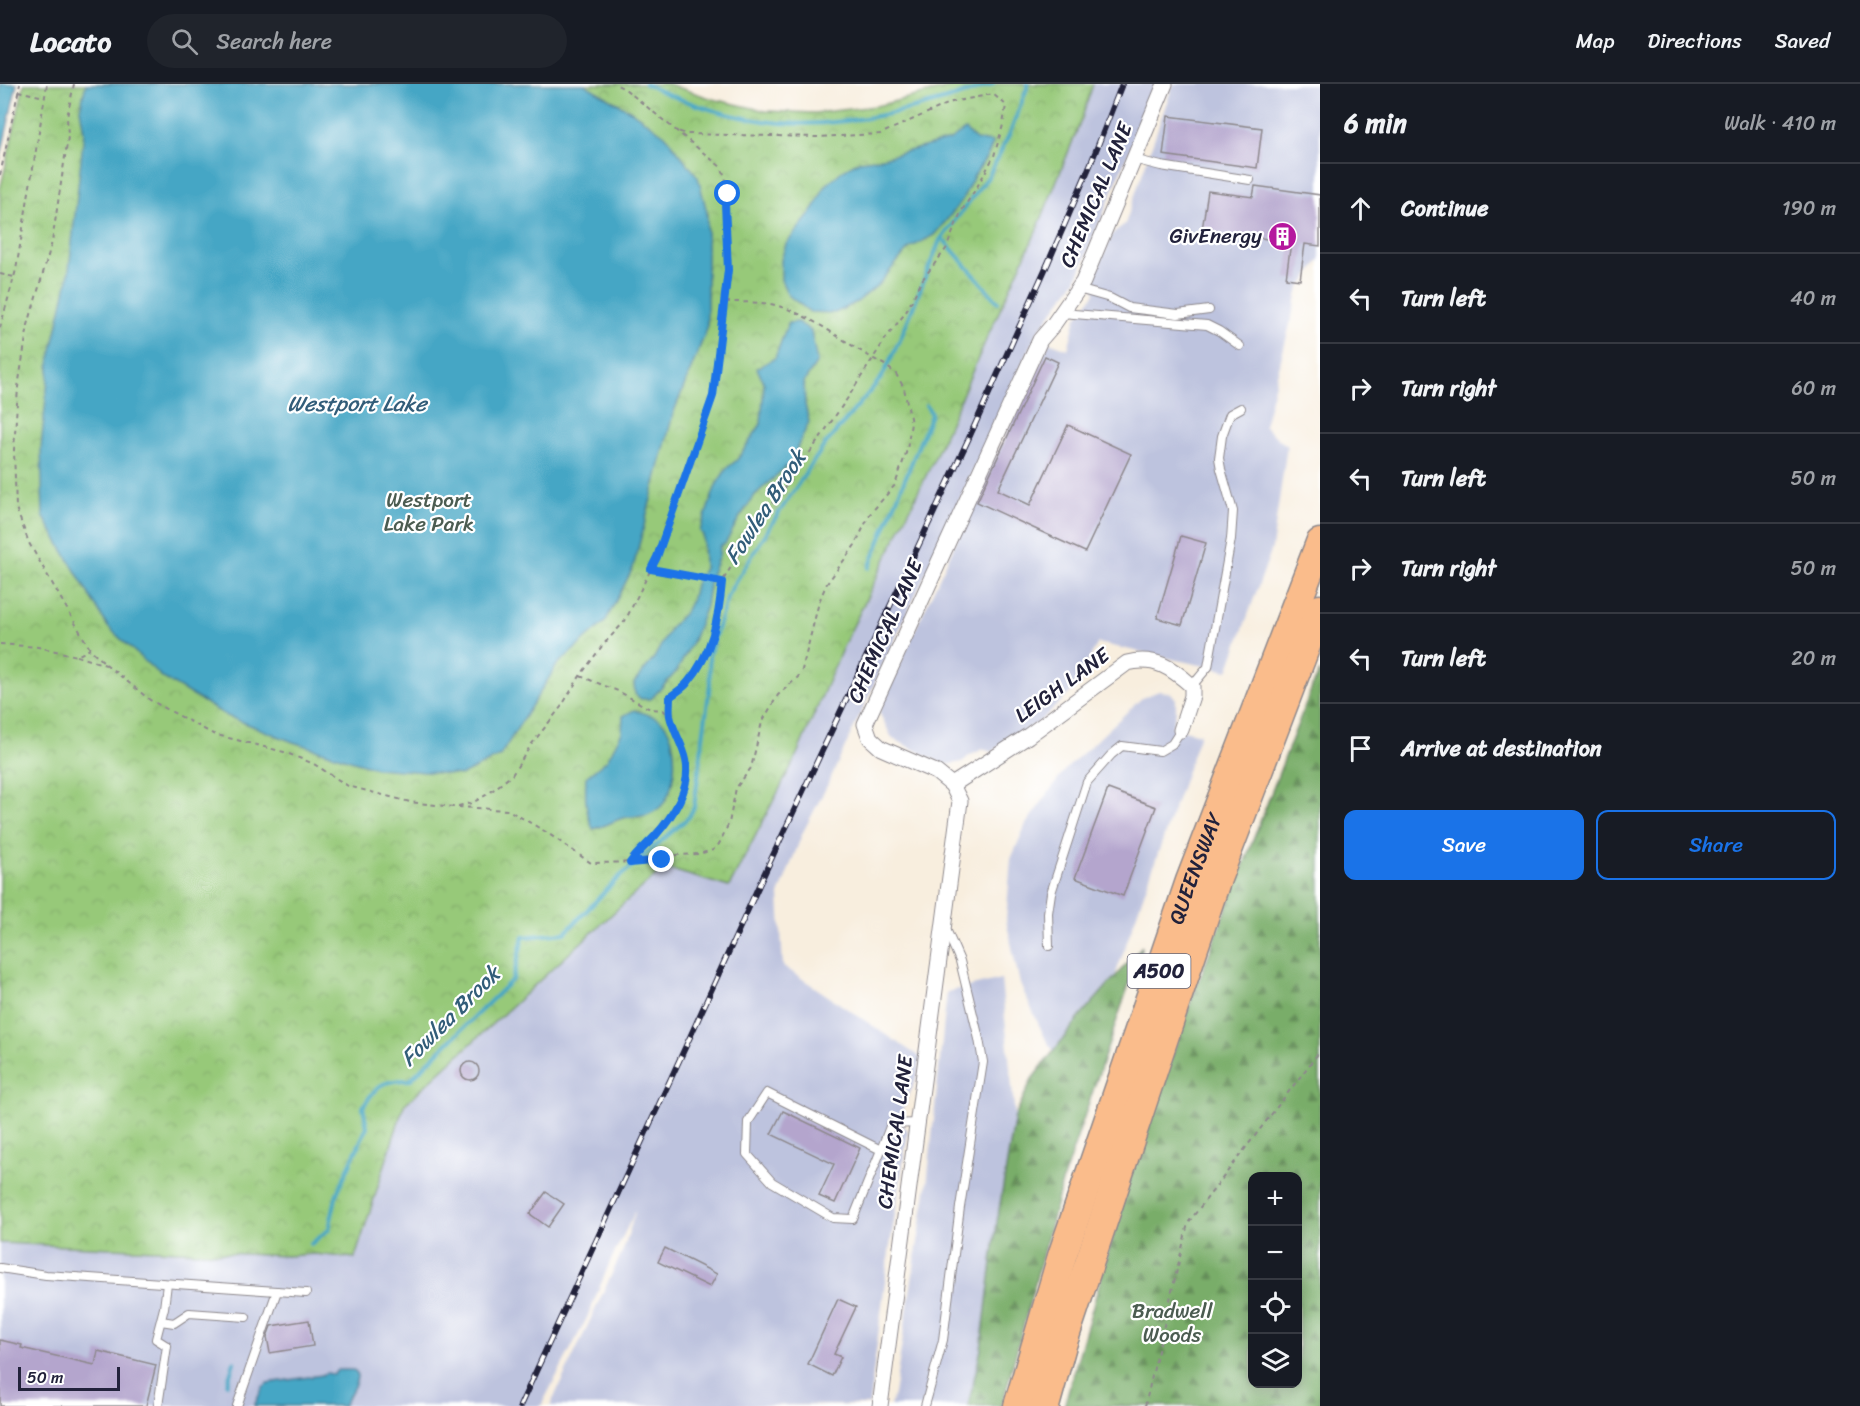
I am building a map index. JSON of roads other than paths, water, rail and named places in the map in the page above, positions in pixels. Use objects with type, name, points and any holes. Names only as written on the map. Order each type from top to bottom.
[{"type":"highway","name":"QUEENSWAY","points":[[1017,1406],[1062,1256],[1190,881],[1320,543]]},
{"type":"highway","name":"QUEENSWAY","points":[[1045,1406],[1062,1345],[1215,884],[1320,609]]},
{"type":"street","name":"CHEMICAL LANE","points":[[880,1406],[960,801],[952,785],[936,772],[881,748],[870,738],[865,724],[1040,340],[1083,282],[1165,84]]},
{"type":"street","name":"LEIGH LANE","points":[[952,785],[1028,736],[1127,663],[1139,660],[1154,662],[1168,667],[1192,686]]},
{"type":"street","points":[[1181,730],[1192,696],[1192,686]]},
{"type":"lane","points":[[1133,159],[1161,166],[1250,180]]},
{"type":"lane","points":[[1078,290],[1110,298],[1129,309],[1178,314],[1209,310]]},
{"type":"lane","points":[[1062,313],[1207,325],[1240,346]]},
{"type":"lane","points":[[1192,686],[1208,667],[1231,539],[1233,511],[1221,469],[1222,436],[1230,414],[1241,408]]},
{"type":"lane","points":[[1049,946],[1048,913],[1051,893],[1087,782],[1111,754],[1122,746],[1160,751],[1172,744],[1181,730]]},
{"type":"lane","points":[[926,1406],[943,1340],[960,1207],[983,1062],[960,961],[944,925]]},
{"type":"lane","points":[[881,1150],[767,1093],[748,1122],[747,1154],[772,1182],[833,1218],[853,1219],[881,1150],[891,1124],[918,1123]]},
{"type":"lane","points":[[0,1268],[46,1275],[306,1293]]},
{"type":"lane","points":[[158,1406],[167,1346],[156,1339],[167,1284]]},
{"type":"lane","points":[[237,1406],[277,1291]]},
{"type":"lane","points":[[161,1321],[174,1323],[189,1313],[246,1317]]},
{"type":"water","points":[[0,84],[17,84],[0,160]]},
{"type":"water","name":"Westport Lake","points":[[86,84],[584,84],[631,111],[665,135],[698,177],[707,212],[707,329],[673,414],[633,568],[605,622],[557,665],[500,756],[462,775],[376,768],[293,742],[227,716],[163,678],[108,627],[43,516],[41,448],[50,359],[68,279],[84,132],[80,109]]},
{"type":"water","points":[[965,130],[976,140],[993,142],[962,200],[934,235],[908,249],[879,284],[857,302],[835,313],[810,312],[788,295],[781,280],[781,260],[786,244],[814,209],[825,186],[843,170],[859,161],[882,158],[950,140]]},
{"type":"water","points":[[798,322],[811,331],[817,362],[804,382],[809,422],[791,462],[755,495],[725,544],[720,546],[719,556],[710,578],[706,606],[693,640],[677,671],[651,699],[641,699],[635,694],[634,683],[654,658],[671,627],[685,612],[692,598],[695,584],[704,568],[703,535],[700,531],[716,485],[727,468],[737,460],[761,424],[764,384],[757,368],[775,358],[788,323]]},
{"type":"water","points":[[634,710],[657,718],[667,728],[674,751],[670,791],[665,802],[653,812],[623,818],[593,829],[586,804],[586,777],[607,760],[622,732],[623,716]]},
{"type":"water","points":[[338,1370],[353,1370],[357,1376],[343,1406],[254,1406],[263,1387],[268,1383],[326,1373],[333,1374]]},
{"type":"waterway","points":[[645,84],[677,98],[728,114],[763,121],[808,124],[889,114],[993,84]]},
{"type":"waterway","name":"Fowlea Brook","points":[[311,1244],[329,1229],[337,1193],[367,1127],[363,1107],[377,1088],[387,1082],[410,1080],[513,979],[523,937],[565,933],[617,879],[689,817],[694,807],[710,684],[709,656],[728,594],[824,446],[882,377],[902,335],[940,240],[988,177],[1010,133],[1027,84]]},
{"type":"waterway","points":[[942,238],[998,302]]},
{"type":"waterway","points":[[869,568],[930,417],[931,413],[926,405]]},
{"type":"waterway","name":"Fowlea Brook","points":[[227,1384],[234,1362]]},
{"type":"railway","points":[[520,1406],[760,883],[968,440],[1048,263],[1122,84]]},
{"type":"place","name":"GivEnergy","points":[[1283,236]]},
{"type":"park label","name":"Westport Lake Park","points":[[429,512]]},
{"type":"park label","name":"Bradwell Woods","points":[[1172,1323]]}]
